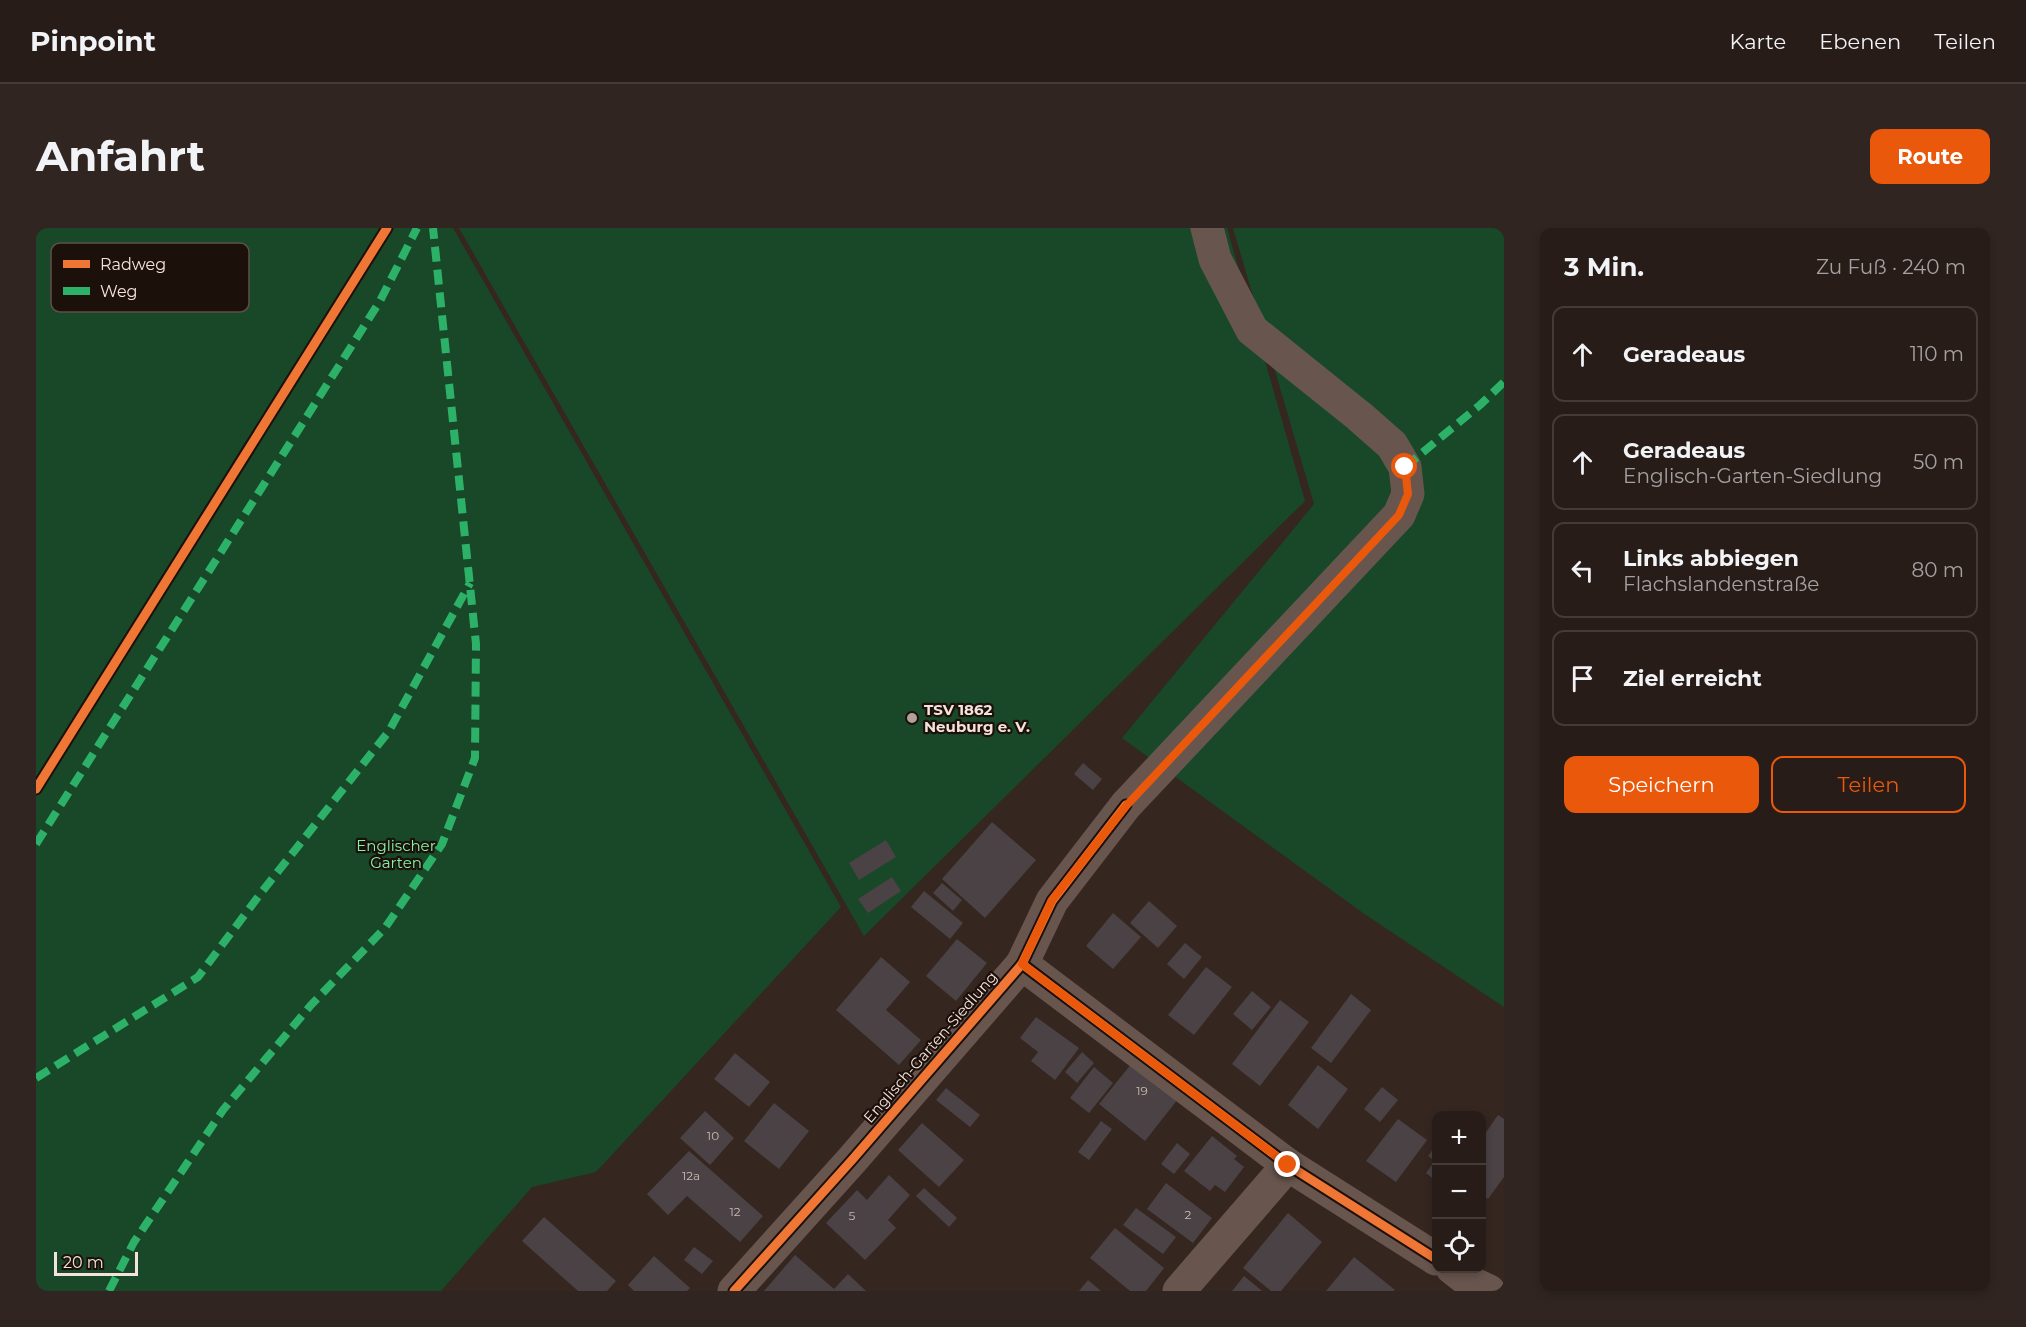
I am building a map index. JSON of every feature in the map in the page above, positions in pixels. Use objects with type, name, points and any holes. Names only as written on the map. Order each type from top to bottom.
[{"type":"street","name":"Englisch-Garten-Siedlung","points":[[734,1291],[852,1160],[1022,964],[1052,900],[1126,806],[1399,515],[1408,494],[1405,467],[1392,445],[1252,330],[1215,259],[1207,228]]},
{"type":"street","points":[[1022,964],[1288,1165],[1432,1256]]},
{"type":"street","points":[[1179,1291],[1288,1165]]},
{"type":"street","points":[[1458,1273],[1489,1291]]},
{"type":"green space","name":"Englischer Garten","points":[[36,228],[453,228],[841,907],[596,1172],[532,1187],[441,1291],[36,1291]]},
{"type":"green space","name":"TSV 1862 Neuburg e. V.","points":[[459,228],[1227,228],[1305,501],[864,936]]},
{"type":"green space","points":[[1233,228],[1504,228],[1504,1007],[1363,913],[1122,738],[1314,504]]},
{"type":"building","points":[[1083,763],[1102,779],[1093,790],[1074,774]]},
{"type":"building","points":[[992,822],[1036,860],[985,918],[942,879]]},
{"type":"building","points":[[886,840],[896,857],[859,880],[849,863]]},
{"type":"building","points":[[892,877],[901,891],[868,913],[858,899]]},
{"type":"building","points":[[942,883],[962,900],[953,911],[933,893]]},
{"type":"building","points":[[924,891],[963,923],[950,939],[911,907]]},
{"type":"building","points":[[1149,901],[1177,926],[1158,948],[1130,923]]},
{"type":"building","points":[[1113,913],[1141,937],[1113,969],[1086,946]]},
{"type":"building","points":[[957,939],[987,963],[956,1001],[926,976]]},
{"type":"building","points":[[1185,943],[1202,957],[1184,979],[1167,964]]},
{"type":"building","points":[[881,957],[910,982],[886,1010],[921,1040],[899,1065],[836,1010]]},
{"type":"building","points":[[1206,967],[1232,987],[1194,1035],[1168,1015]]},
{"type":"building","points":[[1252,991],[1271,1007],[1252,1030],[1233,1014]]},
{"type":"building","points":[[1351,994],[1371,1010],[1331,1063],[1311,1048]]},
{"type":"building","points":[[1280,1000],[1309,1022],[1260,1086],[1232,1064]]},
{"type":"building","points":[[1036,1017],[1079,1048],[1055,1080],[1031,1061],[1038,1052],[1020,1038]]},
{"type":"building","points":[[1082,1052],[1094,1063],[1077,1083],[1065,1072]]},
{"type":"building","points":[[735,1053],[770,1082],[749,1107],[714,1079]]},
{"type":"building","points":[[1132,1063],[1178,1099],[1145,1141],[1099,1104]]},
{"type":"building","points":[[1318,1065],[1348,1089],[1318,1129],[1288,1105]]},
{"type":"building","points":[[1094,1067],[1113,1083],[1089,1113],[1070,1098]]},
{"type":"building","points":[[1382,1087],[1398,1100],[1380,1122],[1364,1109]]},
{"type":"building","points":[[946,1088],[980,1115],[970,1127],[936,1100]]},
{"type":"building","points":[[774,1103],[809,1131],[779,1169],[744,1141]]},
{"type":"building","points":[[705,1111],[734,1138],[710,1165],[680,1138]]},
{"type":"building","points":[[1498,1115],[1504,1119],[1504,1177],[1488,1199],[1486,1198],[1486,1132]]},
{"type":"building","points":[[1398,1119],[1427,1140],[1396,1182],[1366,1161]]},
{"type":"building","points":[[1101,1121],[1112,1129],[1089,1160],[1078,1152]]},
{"type":"building","points":[[922,1123],[964,1160],[939,1187],[898,1150]]},
{"type":"building","points":[[1212,1136],[1237,1156],[1234,1159],[1244,1167],[1225,1192],[1215,1185],[1210,1191],[1184,1171]]},
{"type":"building","points":[[1177,1143],[1190,1154],[1174,1174],[1161,1164]]},
{"type":"building","points":[[689,1151],[763,1216],[740,1242],[687,1196],[668,1215],[647,1194]]},
{"type":"building","points":[[1432,1165],[1432,1178],[1426,1173]]},
{"type":"building","points":[[889,1175],[910,1195],[888,1220],[896,1228],[865,1260],[826,1223],[857,1190],[867,1200]]},
{"type":"building","points":[[1166,1183],[1212,1218],[1193,1243],[1147,1209]]},
{"type":"building","points":[[924,1188],[957,1218],[949,1227],[916,1196]]},
{"type":"building","points":[[1136,1208],[1176,1237],[1163,1254],[1123,1225]]},
{"type":"building","points":[[1288,1213],[1322,1242],[1281,1291],[1271,1291],[1243,1268]]},
{"type":"building","points":[[544,1217],[616,1281],[607,1291],[578,1291],[522,1241]]},
{"type":"building","points":[[1115,1228],[1164,1268],[1146,1291],[1130,1291],[1090,1258]]},
{"type":"building","points":[[694,1247],[713,1261],[702,1274],[684,1260]]},
{"type":"building","points":[[795,1255],[834,1289],[848,1274],[866,1291],[764,1291]]},
{"type":"building","points":[[654,1256],[690,1288],[687,1291],[634,1291],[628,1285]]},
{"type":"building","points":[[1354,1257],[1395,1290],[1326,1291]]},
{"type":"building","points":[[1244,1276],[1262,1291],[1232,1291]]},
{"type":"building","points":[[1088,1280],[1101,1291],[1079,1291]]},
{"type":"marked path","points":[[36,844],[380,301],[417,228]]},
{"type":"marked path","points":[[109,1291],[134,1242],[223,1110],[311,1005],[385,928],[442,844],[475,758],[476,644],[433,228]]},
{"type":"marked path","points":[[1405,467],[1480,405],[1504,382]]},
{"type":"marked path","points":[[36,1078],[198,977],[389,731],[470,583]]},
{"type":"cycle path","points":[[36,789],[387,228]]},
{"type":"cycle path","points":[[734,1291],[852,1160],[1022,964],[1052,901],[1126,805]]},
{"type":"cycle path","points":[[1022,964],[1288,1165],[1432,1256]]},
{"type":"place","name":"TSV 1862 Neuburg e. V.","points":[[912,718]]},
{"type":"route","points":[[1288,1165],[1022,964],[1052,900],[1126,806],[1399,515],[1408,494],[1405,467]]}]
